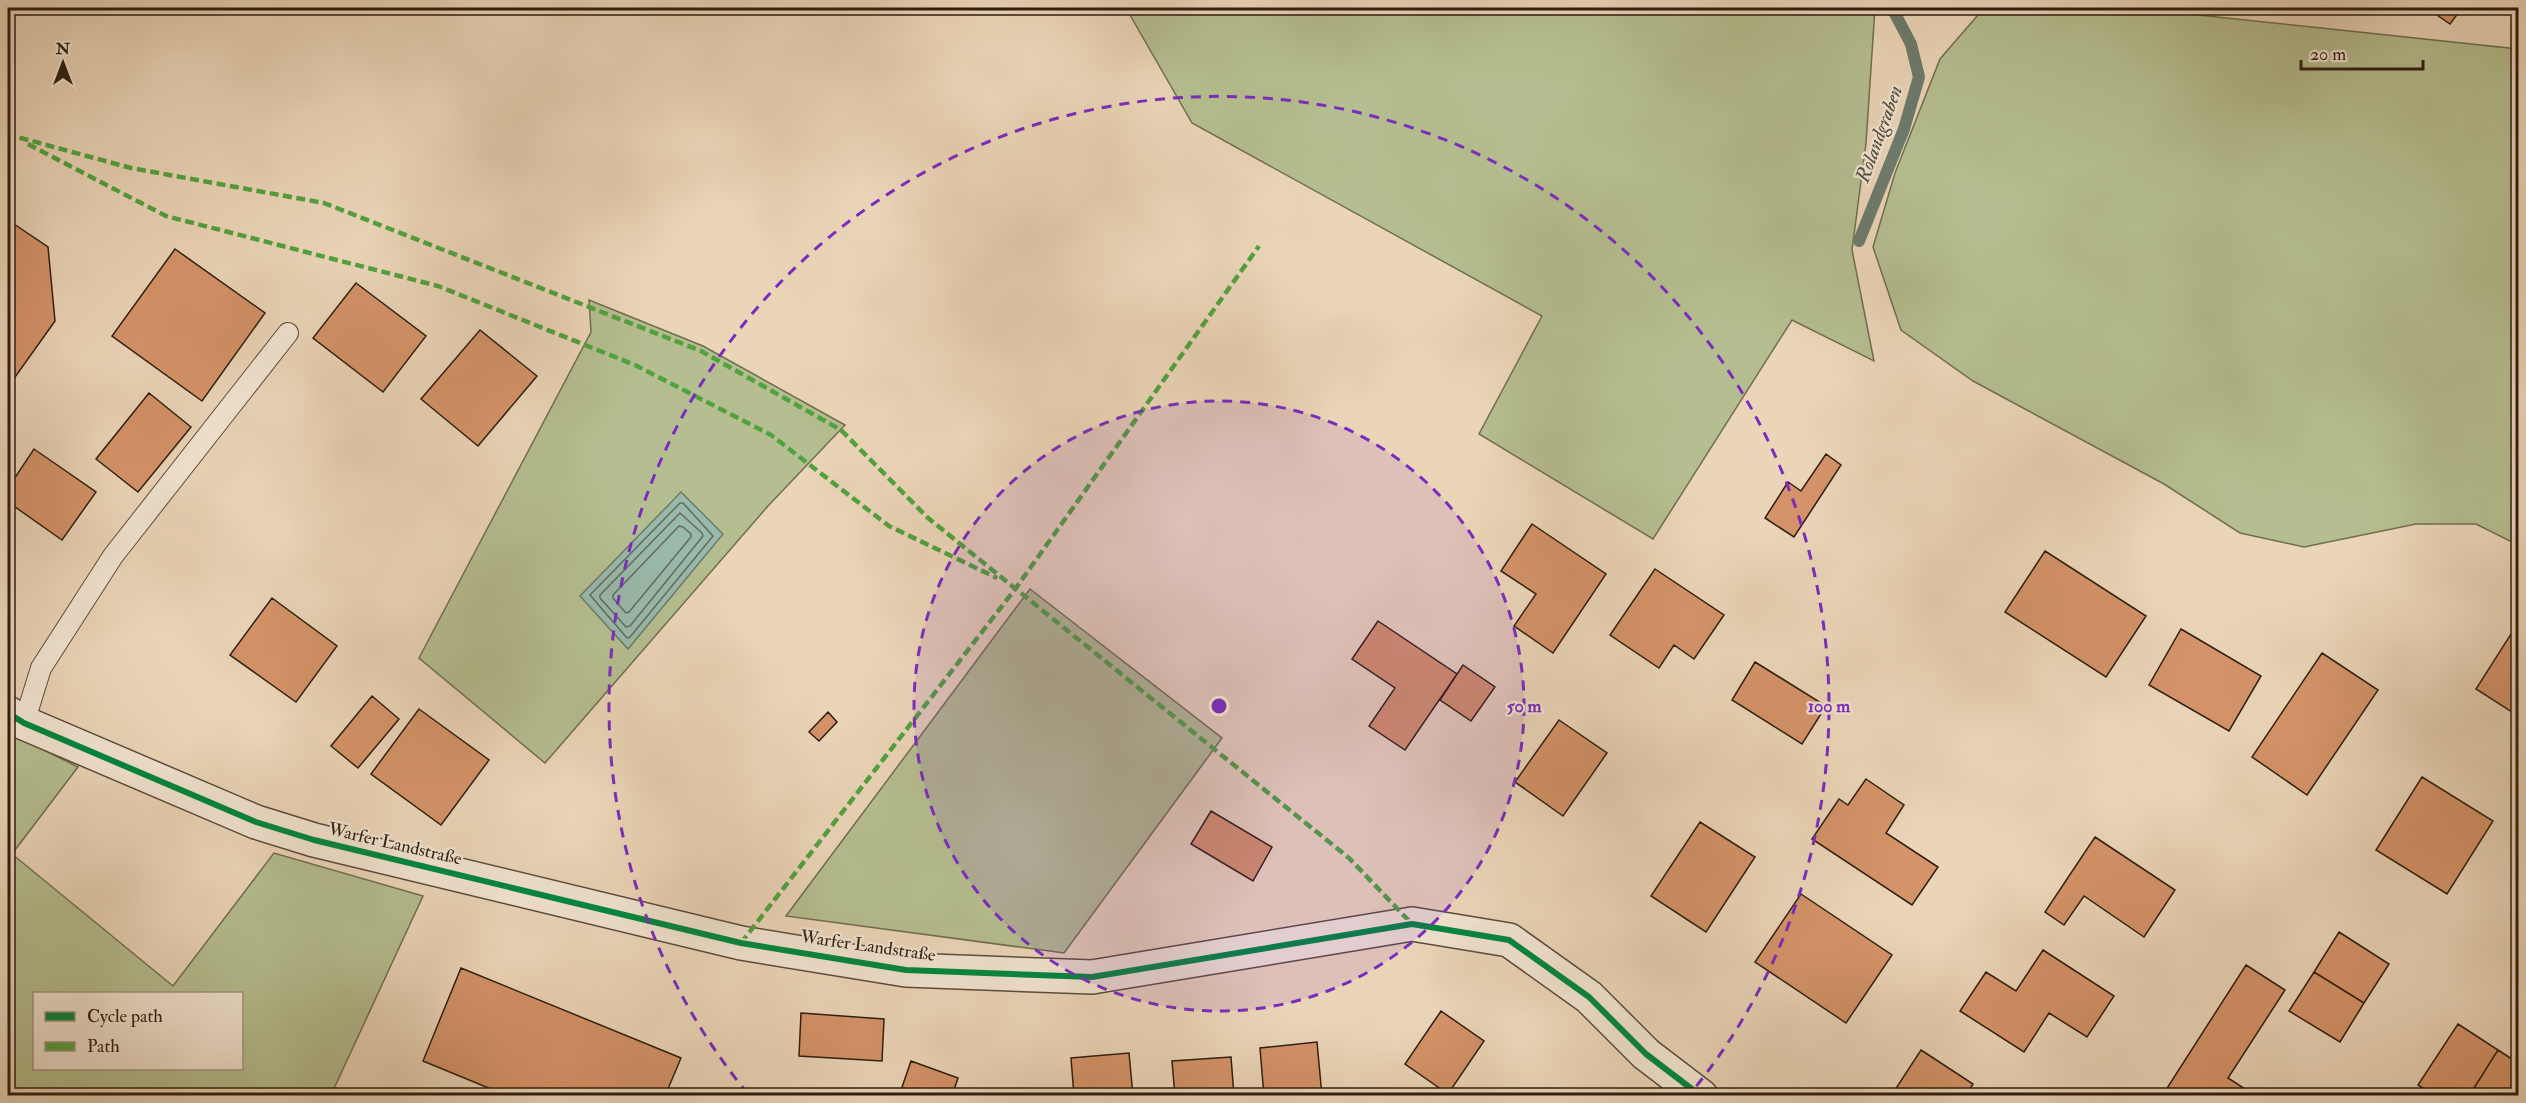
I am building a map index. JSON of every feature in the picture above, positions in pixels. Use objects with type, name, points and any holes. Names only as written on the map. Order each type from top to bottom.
[{"type":"street","name":"Warfer Landstraße","points":[[16,718],[256,822],[314,840],[741,943],[906,970],[1092,977],[1412,924],[1509,940],[1589,997],[1646,1054],[1701,1095]]},
{"type":"lane","points":[[16,718],[41,668],[113,556],[288,333]]},
{"type":"green space","points":[[1126,8],[1875,8],[1866,143],[1852,250],[1874,361],[1792,320],[1653,539],[1479,434],[1542,316],[1192,123]]},
{"type":"green space","points":[[1984,8],[2132,8],[2518,49],[2518,545],[2476,524],[2416,524],[2304,547],[2240,533],[2164,484],[1973,381],[1901,330],[1873,247],[1895,173],[1940,59]]},
{"type":"green space","points":[[589,300],[703,346],[845,425],[768,506],[545,763],[419,658],[591,332]]},
{"type":"green space","points":[[1030,589],[1222,738],[1064,953],[786,916]]},
{"type":"green space","points":[[8,732],[78,767],[12,854],[173,986],[274,853],[423,896],[331,1095],[8,1095]]},
{"type":"water","points":[[681,492],[723,534],[628,649],[580,596]]},
{"type":"building","points":[[2427,8],[2462,8],[2450,24]]},
{"type":"building","points":[[8,220],[48,247],[55,321],[8,387]]},
{"type":"building","points":[[175,249],[265,313],[202,401],[112,336]]},
{"type":"building","points":[[356,283],[426,336],[383,392],[313,338]]},
{"type":"building","points":[[480,330],[537,376],[478,446],[421,399]]},
{"type":"building","points":[[149,393],[191,427],[138,492],[96,459]]},
{"type":"building","points":[[34,449],[96,492],[62,540],[8,502],[8,488]]},
{"type":"building","points":[[1826,454],[1841,465],[1794,537],[1765,518],[1788,482],[1801,491]]},
{"type":"building","points":[[1532,524],[1606,574],[1553,653],[1514,626],[1536,594],[1501,571]]},
{"type":"building","points":[[2045,551],[2146,616],[2106,677],[2005,612]]},
{"type":"building","points":[[1655,569],[1724,615],[1694,659],[1674,645],[1659,668],[1610,635]]},
{"type":"building","points":[[272,598],[337,646],[296,702],[230,655]]},
{"type":"building","points":[[1378,621],[1457,674],[1405,750],[1369,726],[1395,688],[1352,659]]},
{"type":"building","points":[[2518,623],[2518,716],[2476,689]]},
{"type":"building","points":[[2181,629],[2261,676],[2229,731],[2149,685]]},
{"type":"building","points":[[2322,653],[2378,690],[2307,795],[2252,757]]},
{"type":"building","points":[[1755,662],[1826,706],[1802,744],[1732,700]]},
{"type":"building","points":[[1463,665],[1495,687],[1471,721],[1440,700]]},
{"type":"building","points":[[372,696],[399,719],[358,768],[331,746]]},
{"type":"building","points":[[419,709],[489,760],[441,825],[371,774]]},
{"type":"building","points":[[828,712],[837,722],[819,741],[809,732]]},
{"type":"building","points":[[1559,720],[1607,753],[1563,816],[1515,782]]},
{"type":"building","points":[[2422,777],[2493,821],[2447,894],[2376,850]]},
{"type":"building","points":[[1866,779],[1904,805],[1886,833],[1938,867],[1912,905],[1812,839],[1839,799],[1848,805]]},
{"type":"building","points":[[1211,811],[1272,847],[1253,881],[1191,844]]},
{"type":"building","points":[[1700,822],[1755,857],[1706,932],[1651,896]]},
{"type":"building","points":[[2095,837],[2175,890],[2144,937],[2084,896],[2064,925],[2045,912]]},
{"type":"building","points":[[1801,894],[1892,955],[1846,1023],[1755,962]]},
{"type":"building","points":[[2339,932],[2389,964],[2364,1003],[2314,972]]},
{"type":"building","points":[[2043,950],[2114,996],[2087,1037],[2049,1013],[2024,1052],[1960,1011],[1986,972],[2016,991]]},
{"type":"building","points":[[2246,965],[2285,990],[2228,1078],[2256,1096],[2162,1096]]},
{"type":"building","points":[[461,968],[681,1058],[665,1096],[508,1096],[423,1061]]},
{"type":"building","points":[[2314,972],[2364,1003],[2340,1042],[2289,1011]]},
{"type":"building","points":[[1441,1011],[1484,1041],[1448,1094],[1405,1064]]},
{"type":"building","points":[[801,1013],[884,1019],[882,1061],[799,1056]]},
{"type":"building","points":[[2458,1024],[2498,1050],[2469,1096],[2435,1096],[2418,1085]]},
{"type":"building","points":[[1317,1042],[1322,1096],[1264,1096],[1260,1048]]},
{"type":"building","points":[[1921,1050],[1973,1084],[1966,1096],[1891,1096]]},
{"type":"building","points":[[2498,1050],[2518,1063],[2518,1096],[2469,1096]]},
{"type":"building","points":[[1129,1053],[1133,1096],[1074,1096],[1071,1058]]},
{"type":"building","points":[[1231,1057],[1234,1096],[1175,1096],[1172,1061]]},
{"type":"building","points":[[911,1061],[958,1078],[952,1096],[899,1096]]},
{"type":"waterway","name":"Rolandgraben","points":[[1859,241],[1904,129],[1919,77],[1911,44],[1892,8]]},
{"type":"waterway","points":[[8,1092],[14,1096]]},
{"type":"marked path","points":[[8,138],[10,135],[131,168],[324,203],[701,351],[841,430],[928,518],[1349,858],[1412,924]]},
{"type":"marked path","points":[[28,144],[166,216],[438,286],[635,365],[771,435],[889,526],[997,578]]},
{"type":"marked path","points":[[741,943],[1016,588],[1259,246]]},
{"type":"cycle path","points":[[8,713],[24,723],[256,822],[314,840],[741,943],[906,970],[1092,977],[1412,924],[1509,940],[1589,997],[1646,1054],[1701,1096]]}]
